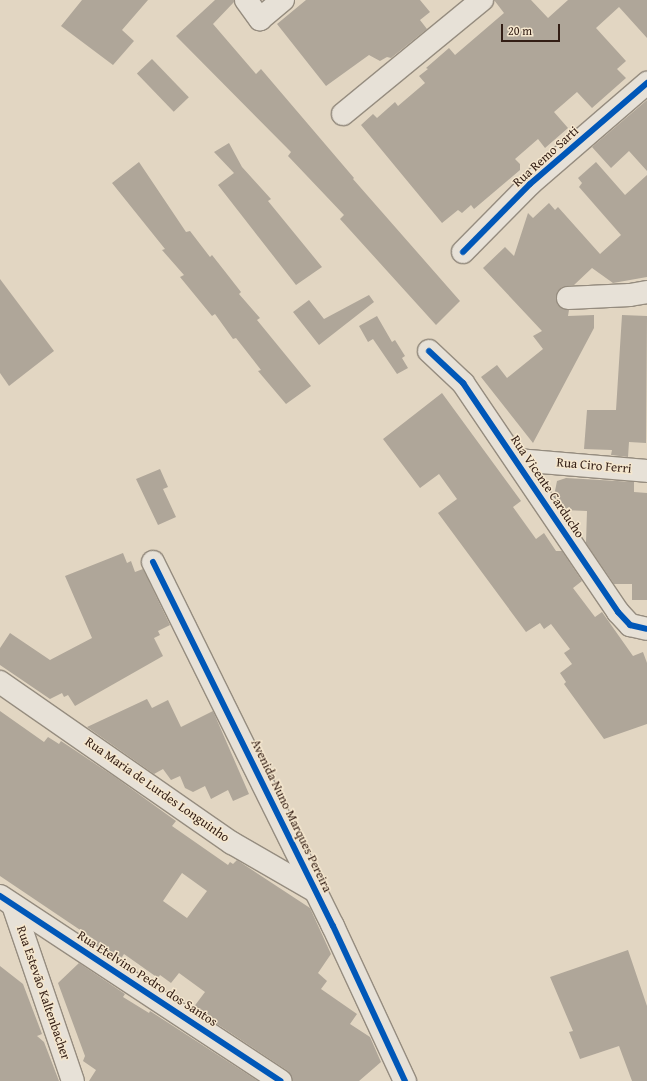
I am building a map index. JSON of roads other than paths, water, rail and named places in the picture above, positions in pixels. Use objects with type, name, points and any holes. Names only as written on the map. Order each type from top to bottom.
[{"type":"street","points":[[246,0],[260,19],[284,0]]},
{"type":"street","points":[[343,114],[482,0]]},
{"type":"street","name":"Rua Remo Sarti","points":[[463,252],[530,184],[647,83]]},
{"type":"street","points":[[568,298],[630,296],[647,292]]},
{"type":"street","name":"Rua Vicente Carducho","points":[[429,351],[463,383],[517,460],[618,612],[630,625],[647,629]]},
{"type":"street","name":"Rua Ciro Ferri","points":[[517,460],[647,471]]},
{"type":"street","name":"Avenida Nuno Marques Pereira","points":[[153,562],[317,892],[405,1081]]},
{"type":"street","name":"Rua Maria de Lurdes Longuinho","points":[[0,682],[232,843],[317,892]]},
{"type":"street","name":"Rua Estevão Kaltenbacher","points":[[7,901],[73,1081]]},
{"type":"street","name":"Rua Etelvino Pedro dos Santos","points":[[7,901],[282,1081]]}]
